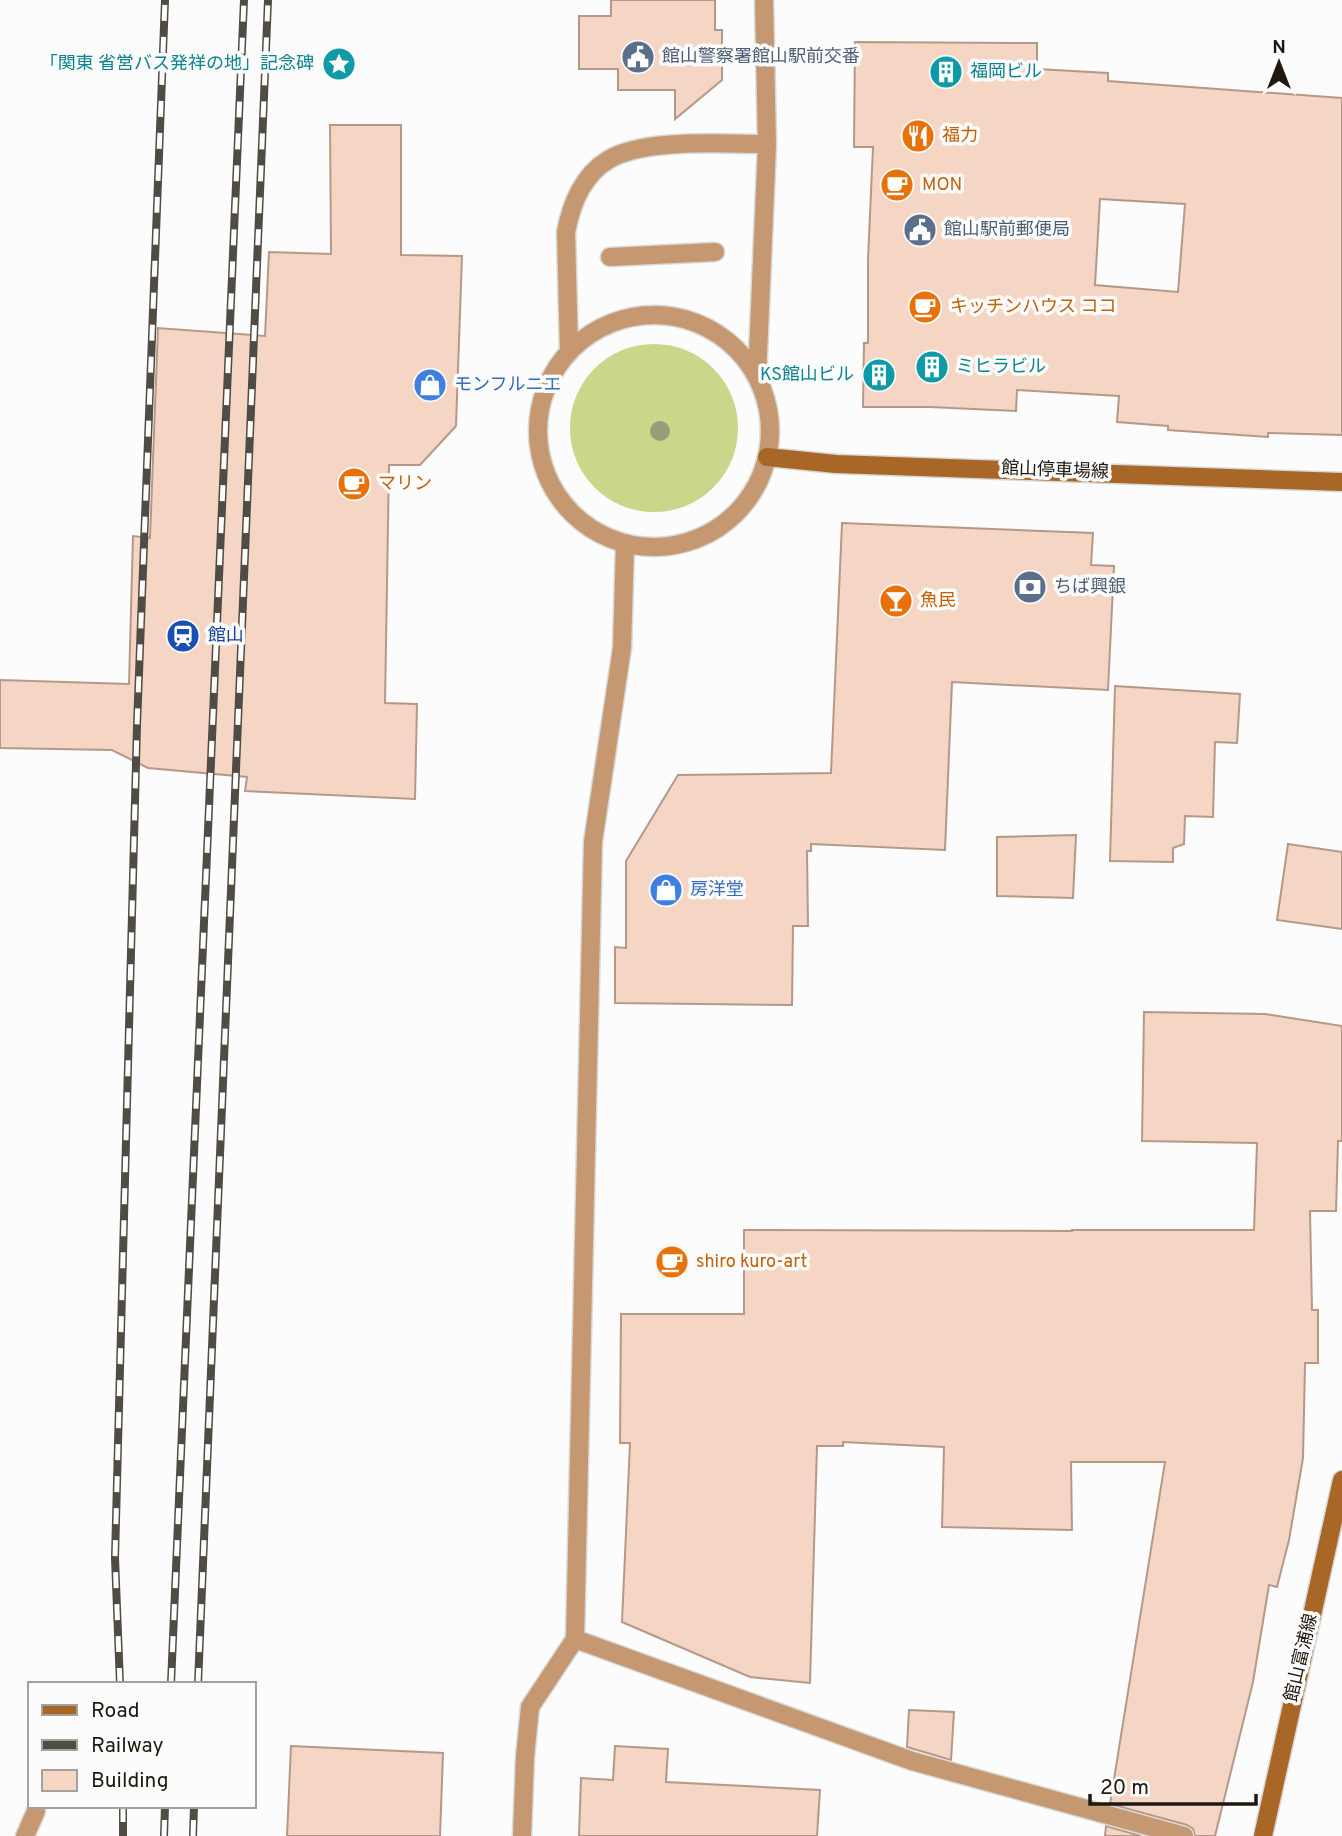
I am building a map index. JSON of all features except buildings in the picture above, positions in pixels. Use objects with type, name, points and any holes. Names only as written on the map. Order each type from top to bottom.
[{"type":"main road","name":"館山停車場線","points":[[767,457],[836,464],[1342,482]]},
{"type":"main road","name":"館山富浦線","points":[[1263,1836],[1342,1480]]},
{"type":"street","points":[[757,378],[767,144],[764,0]]},
{"type":"street","points":[[569,351],[566,232],[569,215],[578,195],[597,169],[609,160],[646,149],[689,144],[767,144]]},
{"type":"street","points":[[610,257],[715,252]]},
{"type":"street","points":[[660,316],[680,318],[699,325],[725,340],[747,361],[757,378],[770,417],[767,457],[754,492],[729,519],[714,530],[680,544],[662,547],[625,544],[590,530],[562,505],[544,472],[539,455],[537,418],[541,399],[552,374],[569,351],[601,327],[620,320],[660,316]]},
{"type":"street","points":[[522,1836],[530,1707],[575,1639],[593,842],[622,648],[625,544]]},
{"type":"street","points":[[575,1639],[912,1761],[1184,1836]]},
{"type":"street","points":[[25,1836],[36,1811]]},
{"type":"green space","points":[[654,344],[686,350],[713,369],[732,396],[738,428],[732,460],[713,487],[686,506],[654,512],[622,506],[595,487],[576,460],[570,428],[576,396],[595,369],[622,350]]},
{"type":"railway","points":[[120,1682],[115,1558],[137,725],[165,0]]},
{"type":"railway","points":[[171,1682],[244,0]]},
{"type":"railway","points":[[198,1682],[268,0]]},
{"type":"railway","points":[[123,1808],[123,1836]]},
{"type":"railway","points":[[164,1836],[165,1808]]},
{"type":"railway","points":[[193,1836],[194,1808]]},
{"type":"place","name":"館山警察署館山駅前交番","points":[[638,57]]},
{"type":"place","name":"「関東 省営バス発祥の地」記念碑","points":[[339,64]]},
{"type":"place","name":"福岡ビル","points":[[946,72]]},
{"type":"place","name":"福力","points":[[918,136]]},
{"type":"place","name":"MON","points":[[897,185]]},
{"type":"place","name":"館山駅前郵便局","points":[[920,230]]},
{"type":"place","name":"キッチンハウス ココ","points":[[925,307]]},
{"type":"place","name":"ミヒラビル","points":[[932,367]]},
{"type":"place","name":"KS館山ビル","points":[[879,375]]},
{"type":"place","name":"モンフルニエ","points":[[430,385]]},
{"type":"place","name":"マリン","points":[[354,484]]},
{"type":"place","name":"ちば興銀","points":[[1030,587]]},
{"type":"place","name":"魚民","points":[[896,601]]},
{"type":"place","name":"館山","points":[[183,636]]},
{"type":"place","name":"房洋堂","points":[[666,890]]},
{"type":"place","name":"shiro kuro-art","points":[[672,1262]]}]
